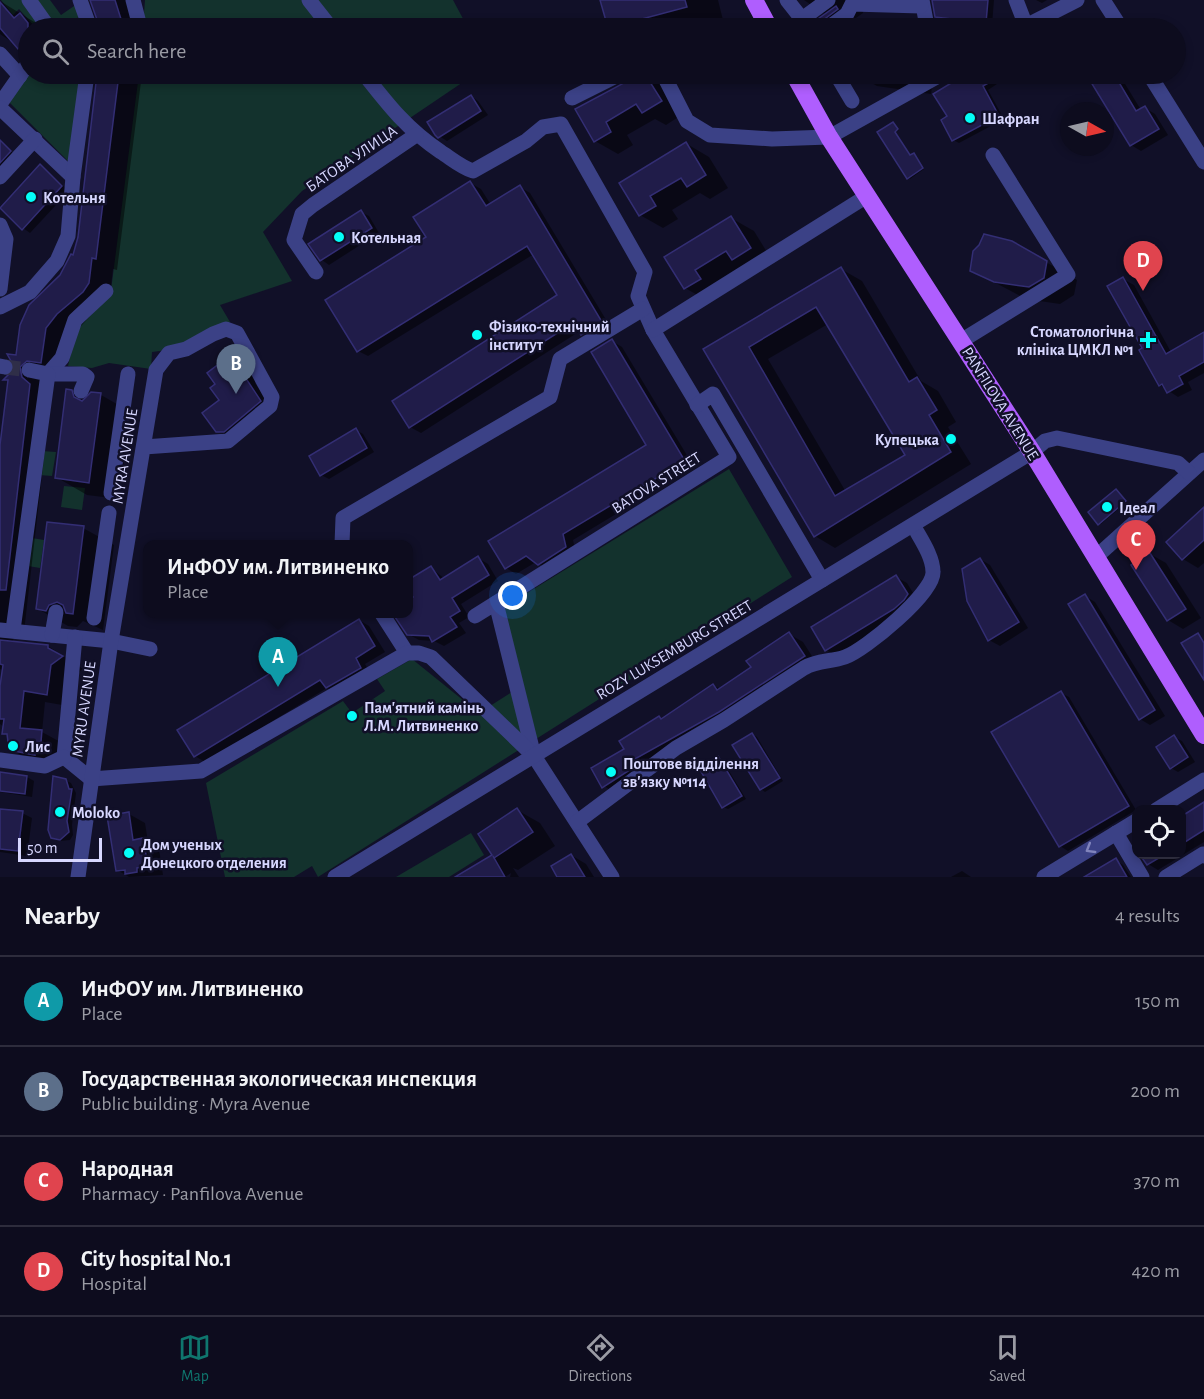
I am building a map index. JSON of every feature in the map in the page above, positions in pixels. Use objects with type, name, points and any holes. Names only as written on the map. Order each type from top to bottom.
[{"type":"main road","points":[[754,0],[764,18]]},
{"type":"main road","name":"PANFILOVA AVENUE","points":[[800,84],[829,137],[1032,452],[1204,735]]},
{"type":"street","points":[[29,0],[42,18]]},
{"type":"street","points":[[80,0],[86,18]]},
{"type":"street","points":[[134,0],[138,18]]},
{"type":"street","points":[[309,0],[323,18]]},
{"type":"street","points":[[788,0],[798,18]]},
{"type":"street","points":[[808,18],[828,0]]},
{"type":"street","points":[[1016,0],[1021,18]]},
{"type":"street","points":[[1042,18],[1077,0]]},
{"type":"street","points":[[1103,0],[1115,18]]},
{"type":"street","points":[[842,18],[847,14],[848,2],[926,17]]},
{"type":"street","points":[[0,54],[18,66]]},
{"type":"street","points":[[18,79],[0,106],[73,177]]},
{"type":"street","points":[[0,307],[30,292],[57,261],[68,236],[73,177],[86,84]]},
{"type":"street","name":"БАТОВА УЛИЦА","points":[[372,84],[395,114],[416,135],[464,168],[473,171],[526,141],[543,127],[561,124]]},
{"type":"street","points":[[572,98],[600,84]]},
{"type":"street","points":[[668,84],[687,121],[710,135],[772,139],[829,137],[924,84]]},
{"type":"street","points":[[842,84],[852,101]]},
{"type":"street","points":[[1155,84],[1204,162]]},
{"type":"street","name":"BATOVA STREET","points":[[475,616],[729,458],[653,330],[638,296],[645,272],[561,124]]},
{"type":"street","name":"БАТОВА УЛИЦА","points":[[316,272],[294,240],[302,214],[416,135]]},
{"type":"street","points":[[0,177],[35,139]]},
{"type":"street","points":[[961,341],[1068,275],[993,155]]},
{"type":"street","points":[[653,330],[867,196]]},
{"type":"street","points":[[0,225],[6,239],[0,289]]},
{"type":"street","points":[[106,291],[75,320],[62,358],[48,374],[7,630],[111,641],[150,649]]},
{"type":"street","points":[[342,540],[343,518],[550,397],[560,359],[643,309]]},
{"type":"street","name":"MYRA AVENUE","points":[[140,474],[144,447],[156,370],[170,353],[186,349],[213,334],[226,330],[237,333],[272,397],[270,406],[228,441],[144,447]]},
{"type":"street","points":[[28,370],[48,374],[83,374],[87,377],[81,391]]},
{"type":"street","points":[[111,493],[128,374]]},
{"type":"street","points":[[697,405],[713,394],[822,580]]},
{"type":"street","name":"ROZY LUKSEMBURG STREET","points":[[336,877],[1032,452],[1045,441],[1057,438],[1178,463],[1189,473]]},
{"type":"street","points":[[729,458],[745,449]]},
{"type":"street","points":[[1096,557],[1204,460]]},
{"type":"street","points":[[115,470],[140,474]]},
{"type":"street","name":"MYRU AVENUE","points":[[78,877],[111,641],[140,474]]},
{"type":"street","points":[[94,618],[109,513]]},
{"type":"street","points":[[577,822],[676,748],[804,668],[814,662],[847,657],[876,638],[925,592],[932,581],[931,559],[913,525]]},
{"type":"street","points":[[101,568],[123,572]]},
{"type":"street","points":[[496,603],[534,756]]},
{"type":"street","points":[[52,635],[56,612]]},
{"type":"street","points":[[384,618],[407,654]]},
{"type":"street","points":[[64,757],[75,637]]},
{"type":"street","points":[[64,757],[91,779],[201,771],[407,654],[419,653],[431,657],[534,756],[612,877]]},
{"type":"street","points":[[0,760],[45,766],[64,757]]},
{"type":"street","points":[[1164,805],[1204,780]]},
{"type":"street","points":[[1044,877],[1132,824]]},
{"type":"street","points":[[1116,833],[1142,877]]},
{"type":"street","points":[[1166,877],[1203,854],[1204,856]]},
{"type":"green space","points":[[1,0],[50,0],[61,15],[77,4],[81,16],[77,18],[27,18],[19,9],[13,15]]},
{"type":"green space","points":[[145,0],[453,0],[463,18],[144,18]]},
{"type":"green space","points":[[20,84],[83,84],[71,164],[7,100]]},
{"type":"green space","points":[[138,84],[460,84],[302,191],[263,232],[292,281],[220,305],[230,322],[192,342],[152,352],[151,369],[109,363],[92,368],[68,366],[78,322],[111,290]]},
{"type":"green space","points":[[42,451],[56,452],[52,476],[39,475]]},
{"type":"green space","points":[[729,469],[792,577],[318,877],[312,866],[294,877],[225,877],[206,783],[343,701],[352,713],[385,691],[377,679],[412,659],[479,713],[512,692],[493,614]]},
{"type":"green space","points":[[64,486],[85,488],[82,510],[61,507]]},
{"type":"green space","points":[[26,537],[44,540],[40,568],[22,565]]},
{"type":"green space","points":[[471,833],[484,855],[449,877],[396,877]]},
{"type":"building","points":[[90,0],[115,0],[121,18],[96,18]]},
{"type":"building","points":[[600,0],[685,0],[687,7],[646,18],[605,18]]},
{"type":"building","points":[[932,0],[988,0],[986,18],[935,17]]},
{"type":"building","points":[[0,2],[14,18],[20,13],[24,18],[18,18],[18,49],[0,28]]},
{"type":"building","points":[[836,6],[838,9],[826,18],[819,18]]},
{"type":"building","points":[[96,84],[118,84],[96,259],[92,258],[89,283],[83,292],[57,314],[46,328],[41,363],[27,361],[20,367],[22,377],[30,384],[6,590],[0,590],[0,445],[8,380],[3,380],[15,368],[7,354],[16,355],[20,325],[29,305],[60,275],[71,254],[73,255],[78,237]]},
{"type":"building","points":[[622,84],[651,84],[662,101],[642,113],[636,104],[606,122],[611,132],[594,142],[575,109]]},
{"type":"building","points":[[950,84],[986,84],[983,86],[999,116],[952,141],[941,120],[947,116],[933,94]]},
{"type":"building","points":[[1092,84],[1120,84],[1136,111],[1145,106],[1159,129],[1130,146],[1114,120],[1114,102],[1103,102]]},
{"type":"building","points":[[471,95],[481,111],[438,138],[427,122]]},
{"type":"building","points":[[893,122],[898,129],[895,132],[910,155],[914,153],[923,168],[907,179],[877,132]]},
{"type":"building","points":[[0,140],[11,151],[0,163]]},
{"type":"building","points":[[686,142],[706,175],[687,187],[681,178],[650,196],[656,206],[639,216],[619,183]]},
{"type":"building","name":"Котельня","points":[[40,164],[62,186],[22,230],[0,208]]},
{"type":"building","points":[[470,181],[486,206],[520,185],[602,322],[581,335],[573,323],[409,428],[392,401],[557,295],[527,246],[357,352],[325,300],[426,237],[413,217]]},
{"type":"building","name":"Котельная","points":[[361,210],[372,228],[320,261],[308,244]]},
{"type":"building","points":[[731,216],[751,248],[732,260],[726,251],[695,270],[701,279],[684,289],[664,257]]},
{"type":"building","points":[[984,234],[1012,241],[1047,261],[1044,278],[1029,287],[994,282],[970,271],[973,251]]},
{"type":"building","points":[[841,267],[909,382],[917,377],[937,410],[929,415],[951,452],[814,537],[703,349]],"holes":[[[816,307],[905,455],[835,496],[749,347]]]},
{"type":"building","name":"Стоматологічна клініка ЦМКЛ №1","points":[[1123,277],[1166,354],[1204,332],[1204,362],[1179,376],[1183,384],[1167,393],[1162,384],[1159,386],[1139,350],[1142,348],[1107,286]]},
{"type":"building","points":[[612,339],[685,461],[563,534],[566,547],[538,565],[526,556],[505,569],[488,541],[646,445],[591,352]]},
{"type":"building","points":[[236,351],[249,375],[245,377],[261,401],[224,432],[216,432],[202,413],[219,400],[210,388],[215,384],[207,373]]},
{"type":"building","points":[[66,389],[72,390],[74,397],[82,401],[91,392],[101,393],[89,483],[55,478]]},
{"type":"building","points":[[356,428],[367,448],[320,476],[309,456]]},
{"type":"building","name":"Ідеал","points":[[1116,489],[1126,501],[1098,525],[1088,512]]},
{"type":"building","points":[[1204,507],[1204,540],[1182,560],[1166,542]]},
{"type":"building","points":[[47,522],[84,526],[73,614],[66,613],[63,605],[57,602],[49,605],[46,611],[36,609]]},
{"type":"building","points":[[1150,553],[1186,609],[1167,621],[1131,565]]},
{"type":"building","points":[[478,556],[489,575],[452,598],[460,611],[450,617],[457,627],[432,642],[429,636],[407,635],[396,618],[413,618],[413,577],[431,566],[440,580]]},
{"type":"building","points":[[980,558],[1019,622],[988,641],[967,601],[962,569]]},
{"type":"building","points":[[896,575],[908,594],[904,600],[894,609],[825,651],[811,627]]},
{"type":"building","points":[[1085,594],[1155,710],[1139,720],[1068,604]]},
{"type":"building","points":[[359,619],[375,646],[356,658],[361,668],[326,688],[320,680],[194,757],[177,730]]},
{"type":"building","points":[[789,632],[805,656],[719,712],[633,760],[636,766],[602,788],[591,768],[624,749],[619,741],[659,716],[661,719],[713,684],[717,690],[751,667],[746,661]]},
{"type":"building","points":[[1198,633],[1204,643],[1204,680],[1181,643]]},
{"type":"building","points":[[0,640],[48,645],[48,648],[63,656],[51,665],[47,695],[24,691],[20,728],[42,730],[41,742],[36,742],[35,755],[9,750],[7,734],[2,734],[4,719],[0,719],[0,686],[3,665],[0,664]]},
{"type":"building","points":[[1061,691],[1129,806],[1059,847],[991,732]]},
{"type":"building","points":[[752,733],[780,778],[760,790],[732,745]]},
{"type":"building","points":[[1174,735],[1188,757],[1170,769],[1156,747]]},
{"type":"building","points":[[718,756],[742,796],[722,808],[699,768]]},
{"type":"building","points":[[0,772],[27,776],[25,794],[0,791]]},
{"type":"building","name":"Moloko","points":[[53,776],[66,779],[69,789],[72,789],[67,821],[69,832],[60,840],[51,838],[48,830]]},
{"type":"building","points":[[1204,802],[1204,830],[1186,841],[1186,813]]},
{"type":"building","points":[[517,808],[533,832],[494,858],[505,877],[455,877],[492,855],[478,834]]},
{"type":"building","points":[[0,809],[23,811],[18,851],[0,849]]},
{"type":"building","name":"Дом ученых Донецкого отделения","points":[[129,812],[133,840],[143,838],[148,866],[137,868],[137,872],[125,874],[125,870],[116,871],[107,816]]},
{"type":"building","points":[[571,854],[585,877],[557,877],[551,866]]},
{"type":"building","points":[[1116,858],[1127,877],[1084,877]]},
{"type":"building","points":[[1143,859],[1157,859],[1147,865]]},
{"type":"tunnel","points":[[5,367],[29,370]]},
{"type":"place","name":"Шафран","points":[[970,118]]},
{"type":"place","name":"Котельня","points":[[31,197]]},
{"type":"place","name":"Котельная","points":[[339,237]]},
{"type":"place","name":"City hospital No.1","points":[[1143,291]]},
{"type":"place","name":"Фізико-технічний інститут","points":[[477,335]]},
{"type":"place","name":"Стоматологічна клініка ЦМКЛ №1","points":[[1148,340]]},
{"type":"place","name":"Государственная экологическая инспекция","points":[[236,394]]},
{"type":"place","name":"Купецька","points":[[951,439]]},
{"type":"place","name":"Ідеал","points":[[1107,507]]},
{"type":"place","name":"Народная","points":[[1136,570]]},
{"type":"place","name":"ИнФОУ им. Литвиненко","points":[[278,687]]},
{"type":"place","name":"Пам'ятний камінь Л.М. Литвиненко","points":[[352,716]]},
{"type":"place","name":"Лис","points":[[13,746]]},
{"type":"place","name":"Поштове відділення зв'язку №114","points":[[611,772]]},
{"type":"place","name":"Moloko","points":[[60,812]]},
{"type":"place","name":"Дом ученых Донецкого отделения","points":[[129,853]]}]
